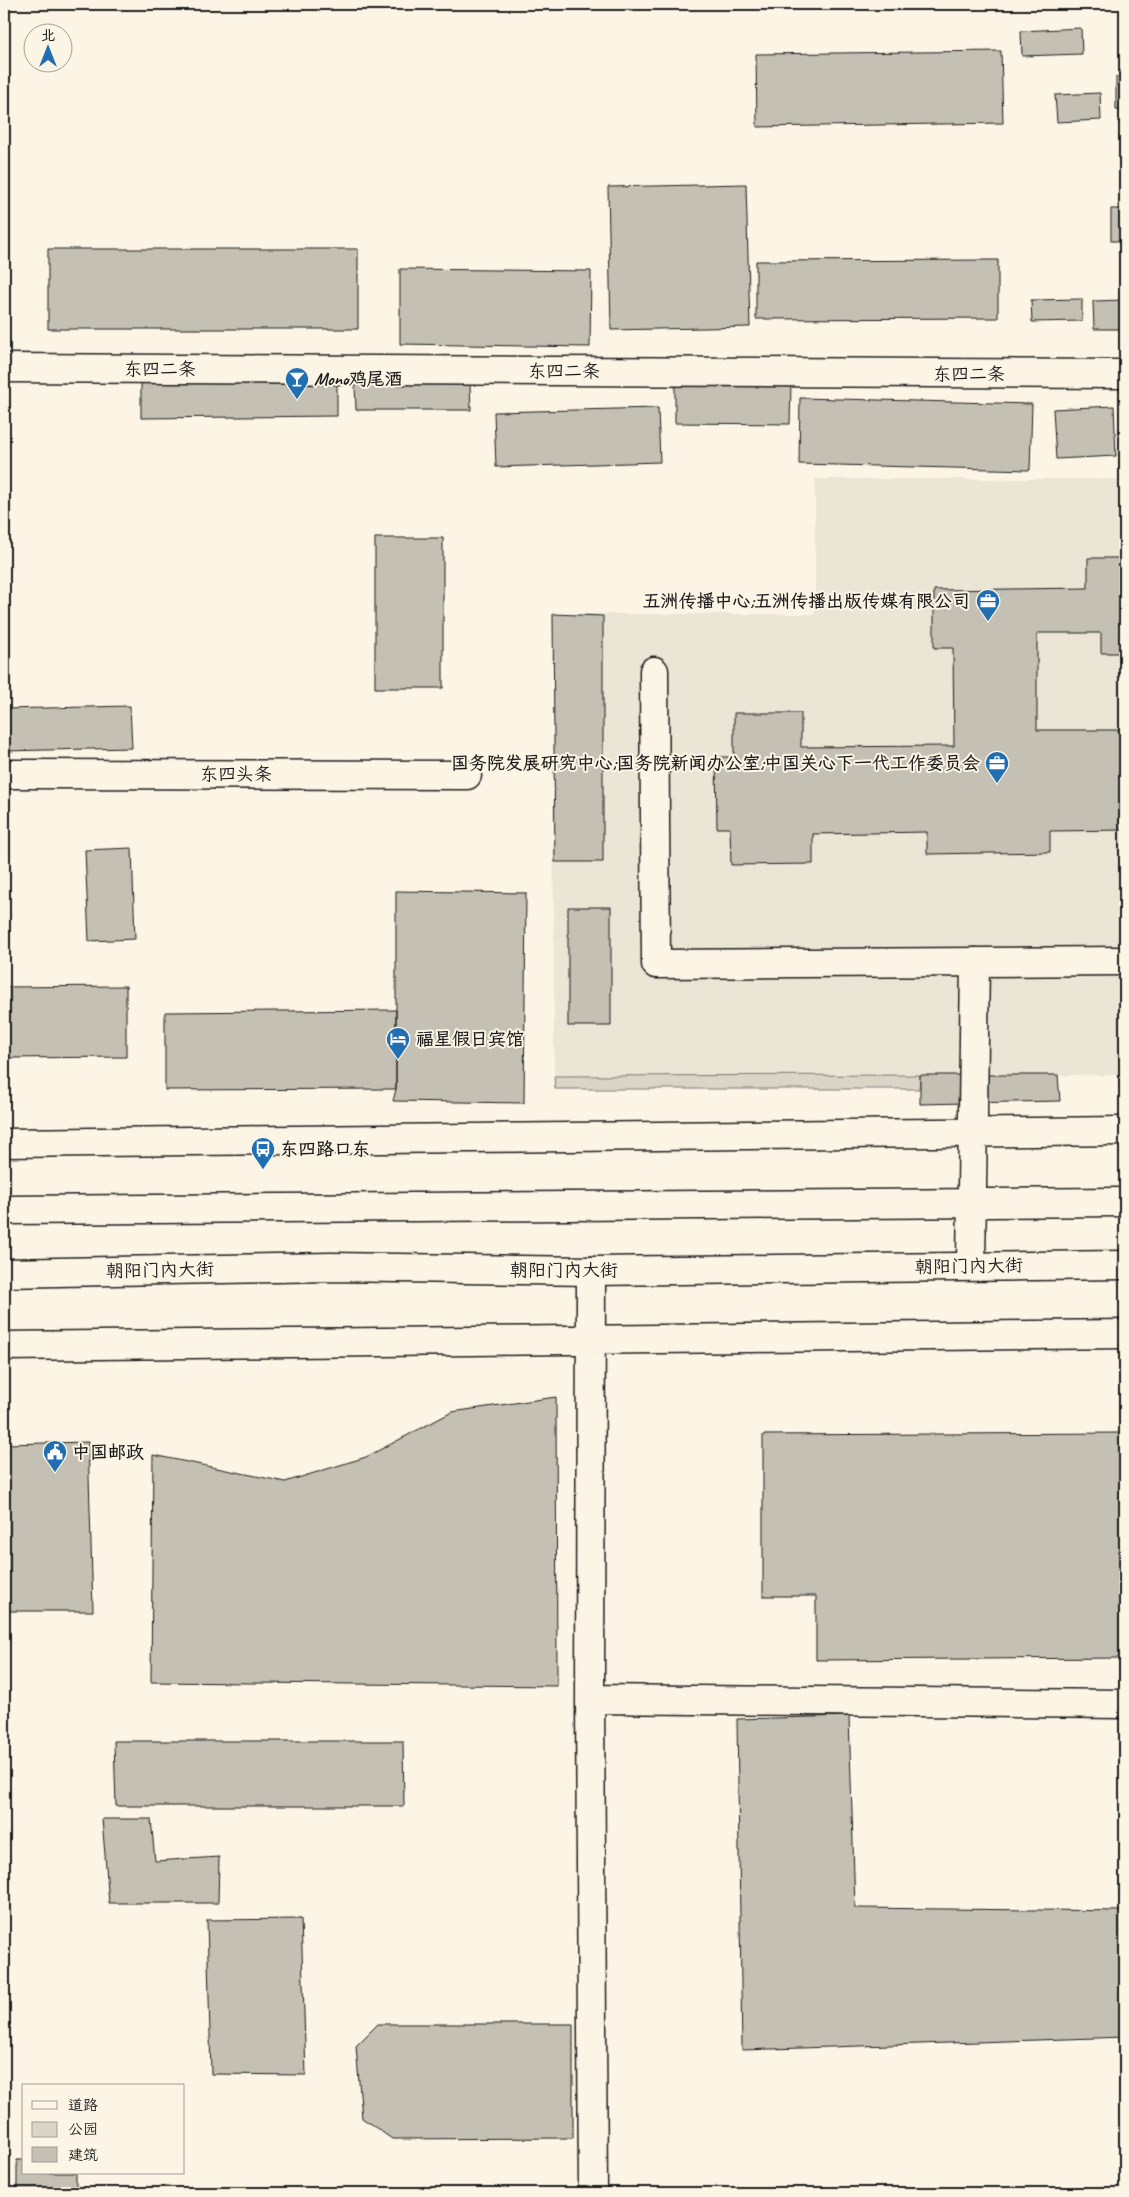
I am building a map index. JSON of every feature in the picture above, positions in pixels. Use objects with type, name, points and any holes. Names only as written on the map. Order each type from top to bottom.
[{"type":"street","name":"东四二条","points":[[4,368],[1125,374]]},
{"type":"street","points":[[654,670],[656,964],[1125,961]]},
{"type":"street","name":"东四头条","points":[[4,774],[467,775]]},
{"type":"street","points":[[971,1266],[970,1203],[973,1133],[974,962]]},
{"type":"street","points":[[4,1143],[1125,1131]]},
{"type":"street","points":[[4,1210],[1125,1202]]},
{"type":"street","name":"朝阳门内大街","points":[[4,1273],[331,1267],[591,1271],[1125,1265]]},
{"type":"street","points":[[591,1271],[590,1699],[593,2193]]},
{"type":"street","points":[[4,1346],[1125,1334]]},
{"type":"street","points":[[590,1699],[1125,1704]]},
{"type":"shaded area","points":[[815,479],[1125,479],[1125,1075],[554,1076],[553,614],[815,614]]},
{"type":"green space","points":[[920,1075],[919,1089],[555,1089],[554,1076]]},
{"type":"building","points":[[1081,28],[1082,54],[1022,56],[1021,31]]},
{"type":"building","points":[[1001,51],[1003,123],[757,127],[756,54]]},
{"type":"building","points":[[1116,77],[1125,77],[1125,110],[1116,110]]},
{"type":"building","points":[[1100,93],[1101,120],[1057,122],[1055,95]]},
{"type":"building","points":[[746,184],[750,327],[611,330],[608,187]]},
{"type":"building","points":[[1111,209],[1125,209],[1125,241],[1111,241]]},
{"type":"building","points":[[48,249],[358,249],[358,329],[48,329]]},
{"type":"building","points":[[998,260],[998,318],[756,319],[756,261]]},
{"type":"building","points":[[400,269],[591,271],[590,347],[400,344]]},
{"type":"building","points":[[1082,299],[1082,321],[1032,322],[1031,300]]},
{"type":"building","points":[[1125,300],[1125,329],[1094,329],[1093,301]]},
{"type":"building","points":[[337,382],[337,416],[141,418],[141,383]]},
{"type":"building","points":[[355,384],[470,384],[471,410],[356,410]]},
{"type":"building","points":[[791,384],[790,424],[675,423],[675,385]]},
{"type":"building","points":[[800,398],[1032,404],[1030,470],[799,464]]},
{"type":"building","points":[[1114,406],[1116,456],[1056,459],[1053,409]]},
{"type":"building","points":[[658,408],[660,462],[496,467],[494,412]]},
{"type":"building","points":[[375,538],[443,538],[443,688],[375,688]]},
{"type":"building","points":[[1088,558],[1125,558],[1125,653],[1101,653],[1101,633],[1037,633],[1037,730],[1125,730],[1125,830],[1050,831],[1050,852],[927,854],[927,832],[813,834],[813,864],[731,865],[730,828],[717,828],[716,757],[734,757],[734,713],[801,713],[801,747],[954,746],[953,648],[934,648],[934,590],[1088,588]]},
{"type":"building","points":[[553,614],[603,616],[603,862],[555,862]]},
{"type":"building","points":[[130,706],[132,748],[4,751],[4,709]]},
{"type":"building","points":[[132,848],[135,939],[89,941],[85,850]]},
{"type":"building","points":[[396,891],[526,893],[524,1103],[393,1101],[396,1089]]},
{"type":"building","points":[[568,907],[611,907],[611,1026],[568,1026]]},
{"type":"building","points":[[126,986],[126,1057],[4,1058],[4,987]]},
{"type":"building","points":[[396,1010],[396,1089],[165,1090],[165,1012]]},
{"type":"building","points":[[920,1075],[1058,1075],[1060,1101],[920,1104]]},
{"type":"building","points":[[556,1397],[557,1686],[151,1682],[153,1455],[285,1482],[366,1457],[452,1412]]},
{"type":"building","points":[[1125,1433],[1125,1658],[816,1660],[816,1596],[763,1596],[763,1435]]},
{"type":"building","points":[[88,1442],[93,1611],[4,1611],[4,1444]]},
{"type":"building","points":[[849,1716],[855,1908],[1125,1911],[1125,2037],[742,2050],[737,1719]]},
{"type":"building","points":[[114,1741],[403,1741],[404,1806],[116,1806]]},
{"type":"building","points":[[102,1819],[151,1819],[155,1861],[219,1857],[218,1903],[109,1903]]},
{"type":"building","points":[[301,1919],[306,2075],[211,2074],[207,1920]]},
{"type":"building","points":[[378,2024],[573,2024],[573,2138],[392,2139],[362,2118],[356,2046]]},
{"type":"building","points":[[17,2160],[22,2160],[22,2174],[76,2174],[76,2193],[17,2193]]},
{"type":"place","name":"Mono鸡尾酒","points":[[297,400]]},
{"type":"place","name":"五洲传播中心;五洲传播出版传媒有限公司","points":[[988,622]]},
{"type":"place","name":"国务院发展研究中心;国务院新闻办公室;中国关心下一代工作委员会","points":[[997,784]]},
{"type":"place","name":"福星假日宾馆","points":[[398,1060]]},
{"type":"place","name":"东四路口东","points":[[263,1170]]},
{"type":"place","name":"中国邮政","points":[[55,1473]]}]
